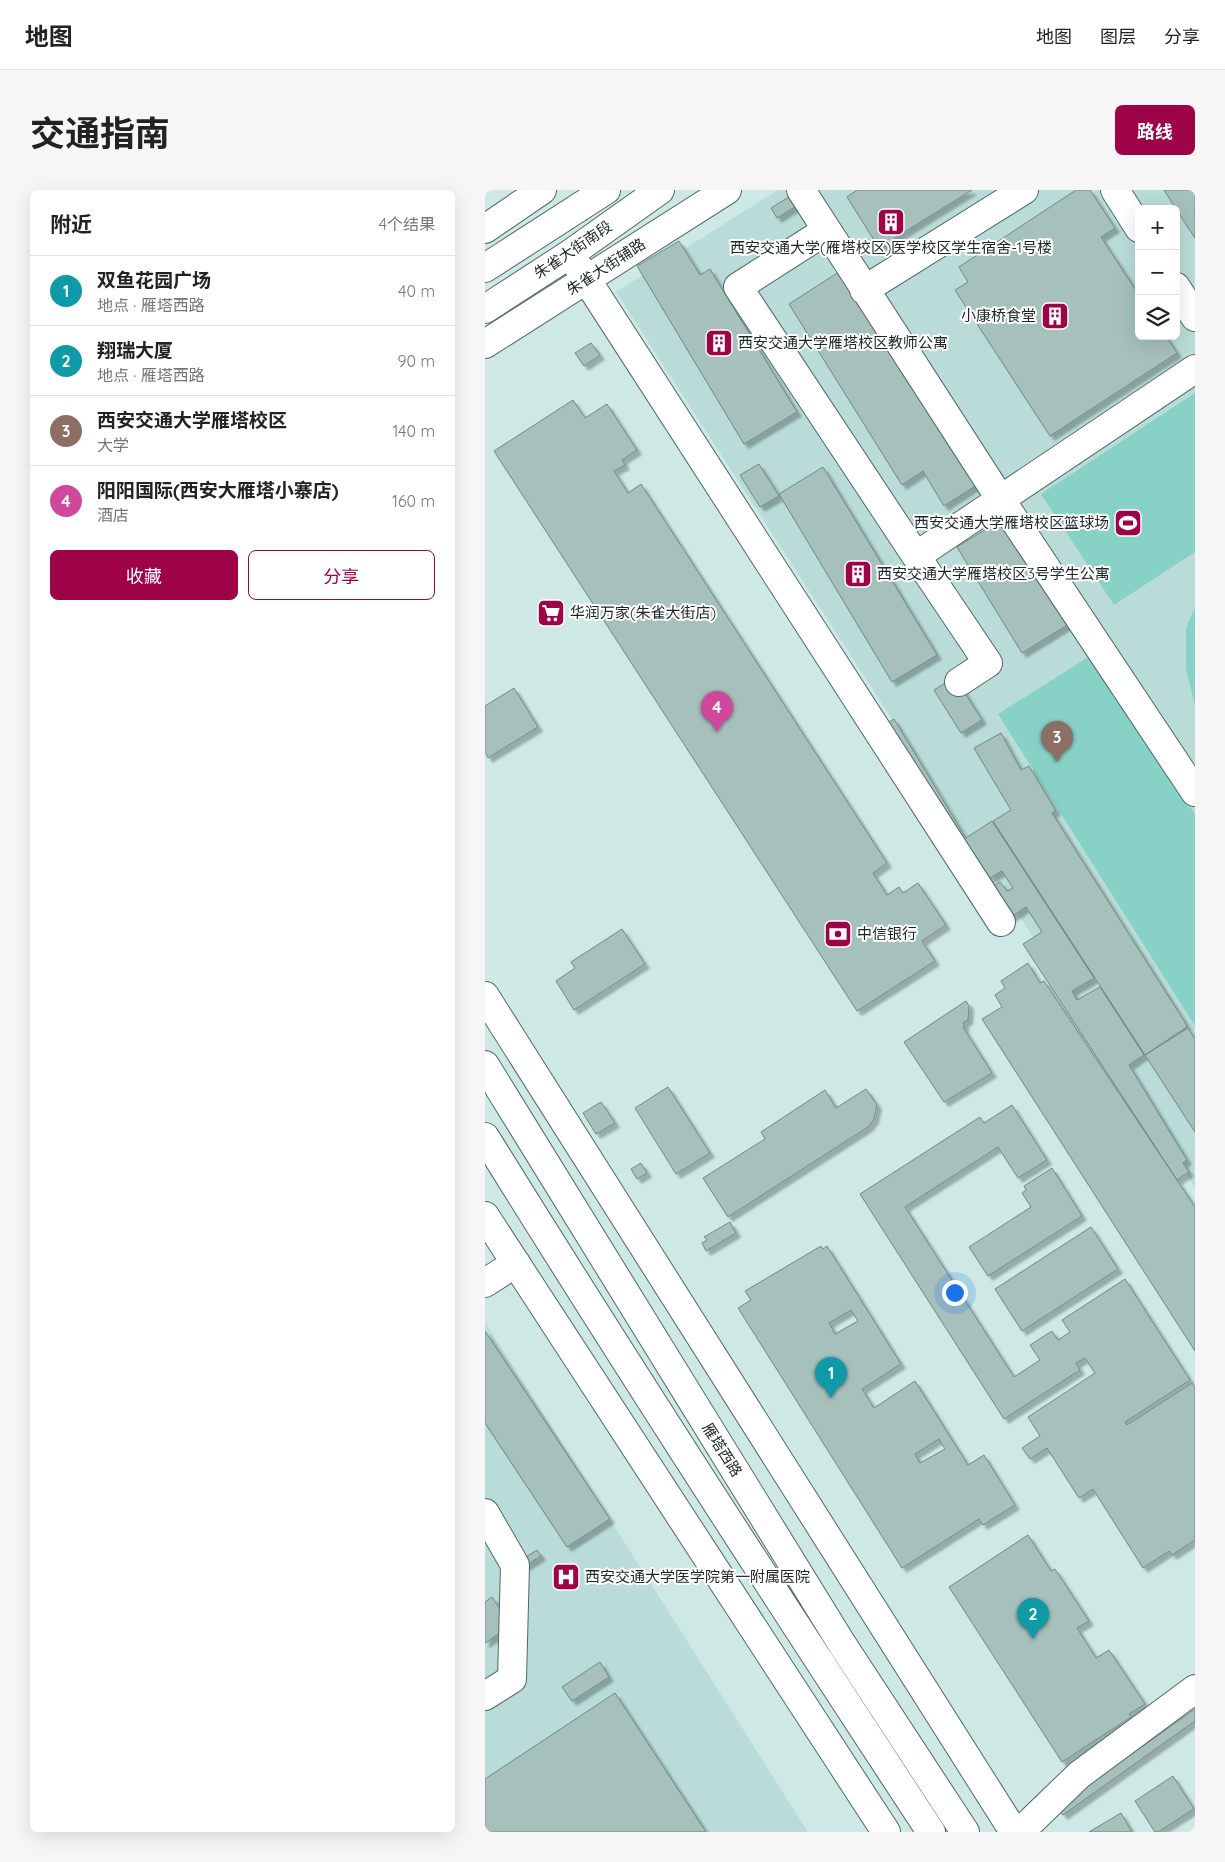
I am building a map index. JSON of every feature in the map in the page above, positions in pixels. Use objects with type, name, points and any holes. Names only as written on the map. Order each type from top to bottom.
[{"type":"street","points":[[485,229],[542,190]]},
{"type":"street","points":[[485,268],[606,190]]},
{"type":"street","name":"朱雀大街南段","points":[[485,309],[570,254],[660,190]]},
{"type":"street","name":"朱雀大街辅路","points":[[485,344],[727,190]]},
{"type":"street","points":[[801,190],[1001,500],[1195,792]]},
{"type":"street","points":[[864,290],[1023,190]]},
{"type":"street","points":[[1115,190],[1135,222]]},
{"type":"street","points":[[827,230],[738,288],[989,663],[959,682]]},
{"type":"street","points":[[570,254],[1001,922]]},
{"type":"street","points":[[1180,293],[1195,317]]},
{"type":"street","points":[[916,556],[1195,369]]},
{"type":"street","points":[[485,996],[1014,1832]]},
{"type":"street","name":"雁塔西路","points":[[485,1065],[842,1644],[965,1832]]},
{"type":"street","points":[[485,1137],[550,1242],[824,1669],[931,1832]]},
{"type":"street","points":[[485,1216],[885,1832]]},
{"type":"street","points":[[485,1283],[516,1264]]},
{"type":"street","points":[[485,1512],[515,1565],[512,1679],[485,1696]]},
{"type":"street","points":[[1020,1832],[1079,1775],[1195,1689]]},
{"type":"shaded area","points":[[778,190],[1195,190],[1195,1188],[616,292]]},
{"type":"shaded area","name":"西安交通大学医学院第一附属医院","points":[[485,1322],[808,1832],[485,1832]]},
{"type":"green space","name":"西安交通大学雁塔校区篮球场","points":[[1195,393],[1195,552],[1114,605],[1041,494]]},
{"type":"green space","points":[[1195,608],[1195,705],[1186,669],[1186,628]]},
{"type":"green space","points":[[1093,654],[1195,814],[1195,1026],[998,714]]},
{"type":"building","name":"西安交通大学(雁塔校区)医学校区学生宿舍-1号楼","points":[[857,190],[972,190],[879,248],[847,197]]},
{"type":"building","name":"小康桥食堂","points":[[1076,190],[1090,190],[1115,228],[1101,237],[1135,289],[1135,340],[1169,340],[1177,353],[1050,436],[955,290],[968,282],[959,267]]},
{"type":"building","points":[[1164,190],[1195,190],[1195,238],[1180,215],[1180,205],[1173,205]]},
{"type":"building","points":[[797,192],[803,202],[777,218],[771,208]]},
{"type":"building","name":"西安交通大学雁塔校区教师公寓","points":[[679,241],[700,275],[710,269],[797,412],[744,444],[637,266]]},
{"type":"building","points":[[842,270],[977,485],[944,506],[923,471],[902,485],[789,304]]},
{"type":"building","points":[[591,343],[600,355],[584,366],[575,353]]},
{"type":"building","points":[[573,400],[585,418],[607,404],[637,450],[622,460],[625,465],[614,471],[628,493],[641,484],[887,863],[873,873],[887,895],[899,887],[903,893],[918,883],[946,925],[922,941],[935,961],[857,1011],[494,451]]},
{"type":"building","points":[[759,464],[779,496],[760,507],[740,475]]},
{"type":"building","name":"西安交通大学雁塔校区3号学生公寓","points":[[823,467],[937,655],[892,682],[779,494]]},
{"type":"building","points":[[1004,518],[1069,624],[1022,653],[957,547]]},
{"type":"building","points":[[955,677],[982,720],[961,733],[934,690]]},
{"type":"building","points":[[514,688],[538,727],[488,758],[485,752],[485,706]]},
{"type":"building","points":[[894,719],[966,838],[992,821],[1094,978],[1072,991],[1077,1000],[1100,987],[1144,1055],[1129,1065],[1187,1160],[1183,1163],[1189,1172],[1177,1180],[1023,944],[1042,932],[1026,907],[1007,920],[988,889],[1000,882],[1007,891],[1013,888],[1002,871],[982,883],[877,729]]},
{"type":"building","points":[[1001,733],[1021,770],[1029,766],[1056,811],[1052,813],[1186,1024],[1187,1027],[1145,1055],[993,821],[1011,810],[974,748]]},
{"type":"building","points":[[622,929],[645,964],[574,1010],[556,981],[575,968],[571,962]]},
{"type":"building","points":[[1028,963],[1040,983],[1044,981],[1195,1207],[1195,1351],[982,1019],[1002,1007],[995,995],[1005,988],[1001,981]]},
{"type":"building","points":[[966,1001],[969,1006],[968,1020],[963,1023],[965,1026],[963,1027],[992,1073],[944,1102],[904,1042]]},
{"type":"building","points":[[1188,1028],[1195,1039],[1195,1132],[1145,1055]]},
{"type":"building","points":[[668,1087],[710,1153],[676,1174],[635,1108]]},
{"type":"building","points":[[866,1089],[877,1105],[874,1119],[868,1127],[728,1217],[703,1178],[765,1139],[761,1132],[825,1090],[836,1108]]},
{"type":"building","points":[[601,1102],[615,1123],[596,1134],[583,1113]]},
{"type":"building","points":[[1012,1105],[1047,1160],[1018,1178],[998,1147],[905,1207],[1014,1377],[1040,1360],[1030,1345],[1052,1331],[1058,1340],[1070,1332],[1062,1320],[1125,1279],[1190,1380],[1125,1422],[1127,1425],[1192,1383],[1195,1387],[1195,1540],[1172,1555],[1169,1551],[1143,1568],[1093,1489],[1079,1498],[1047,1448],[1030,1459],[1022,1448],[1040,1436],[1028,1417],[1095,1373],[1085,1358],[1076,1363],[1080,1370],[1004,1419],[860,1194],[980,1117],[984,1123]]},
{"type":"building","points":[[641,1163],[647,1173],[637,1179],[631,1169]]},
{"type":"building","points":[[1052,1168],[1082,1216],[988,1276],[969,1247],[1031,1207],[1022,1193],[1026,1190],[1024,1186]]},
{"type":"building","points":[[730,1222],[736,1233],[706,1251],[702,1243],[707,1240],[704,1237]]},
{"type":"building","points":[[1091,1227],[1118,1269],[1022,1331],[995,1289]]},
{"type":"building","points":[[821,1246],[823,1249],[827,1246],[901,1364],[862,1389],[874,1408],[915,1381],[968,1465],[984,1455],[1015,1505],[983,1525],[979,1519],[902,1568],[738,1308],[751,1300],[745,1291]],"holes":[[[851,1310],[858,1321],[835,1334],[829,1323]],[[939,1439],[945,1449],[920,1463],[915,1454]]]},
{"type":"building","points":[[485,1331],[610,1519],[567,1547],[485,1423]]},
{"type":"building","points":[[1028,1535],[1051,1571],[1055,1569],[1089,1621],[1077,1628],[1096,1658],[1109,1650],[1145,1704],[1129,1714],[1131,1717],[1062,1762],[949,1587]]},
{"type":"building","points":[[537,1550],[541,1556],[519,1570],[515,1564]]},
{"type":"building","points":[[492,1597],[502,1612],[515,1623],[485,1643],[485,1602]]},
{"type":"building","points":[[600,1662],[609,1677],[572,1701],[562,1687]]},
{"type":"building","points":[[615,1693],[706,1832],[485,1832],[485,1779]]},
{"type":"building","points":[[1195,1709],[1195,1721],[1063,1815],[1057,1807]]},
{"type":"building","points":[[1173,1776],[1194,1809],[1158,1832],[1155,1832],[1135,1801]]},
{"type":"building","points":[[1121,1813],[1132,1832],[1089,1832]]},
{"type":"place","name":"西安交通大学(雁塔校区)医学校区学生宿舍-1号楼","points":[[891,222]]},
{"type":"place","name":"小康桥食堂","points":[[1055,316]]},
{"type":"place","name":"西安交通大学雁塔校区教师公寓","points":[[719,343]]},
{"type":"place","name":"西安交通大学雁塔校区篮球场","points":[[1128,523]]},
{"type":"place","name":"西安交通大学雁塔校区3号学生公寓","points":[[858,574]]},
{"type":"place","name":"华润万家(朱雀大街店)","points":[[551,613]]},
{"type":"place","name":"阳阳国际(西安大雁塔小寨店)","points":[[717,732]]},
{"type":"place","name":"西安交通大学雁塔校区","points":[[1057,762]]},
{"type":"place","name":"中信银行","points":[[838,934]]},
{"type":"place","name":"双鱼花园广场","points":[[831,1398]]},
{"type":"place","name":"西安交通大学医学院第一附属医院","points":[[566,1577]]},
{"type":"place","name":"翔瑞大厦","points":[[1033,1639]]}]
